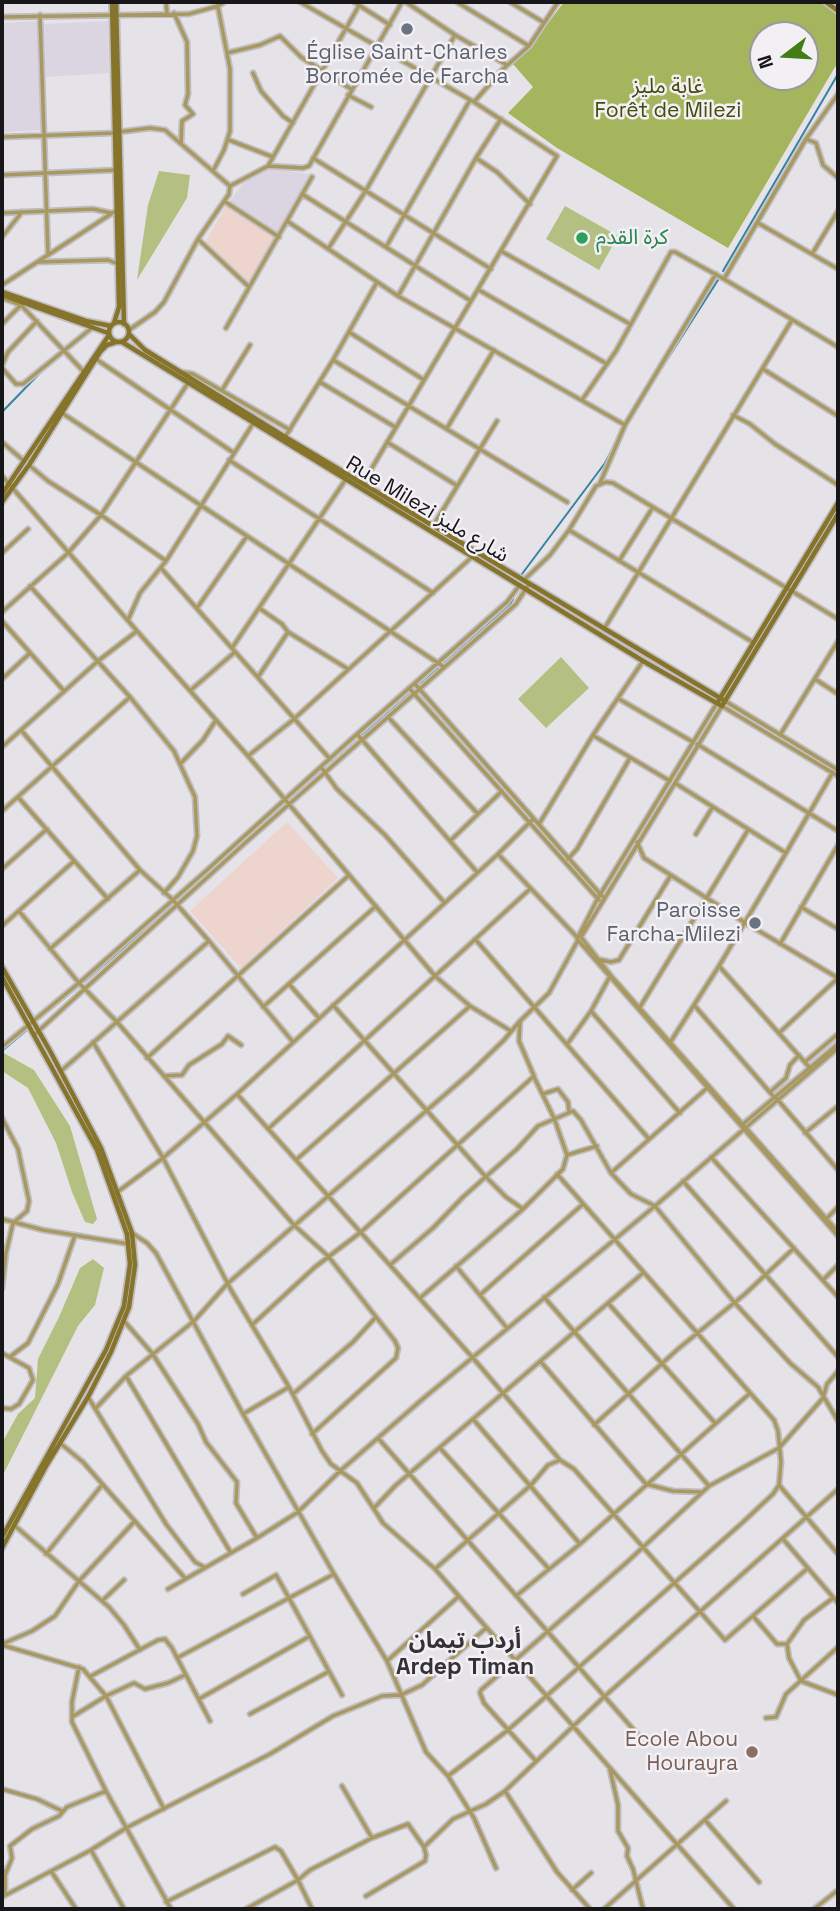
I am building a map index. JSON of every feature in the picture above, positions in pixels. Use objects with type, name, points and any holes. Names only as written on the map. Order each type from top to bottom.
[{"type":"street","points":[[2,502],[24,461],[109,334],[119,307],[114,2]]},
{"type":"street","points":[[166,2],[167,13]]},
{"type":"street","points":[[2,17],[189,14],[224,2]]},
{"type":"street","points":[[300,2],[472,101],[557,156],[361,486]]},
{"type":"street","points":[[354,2],[360,3],[390,25]]},
{"type":"street","points":[[230,186],[268,166],[309,166],[404,2],[507,65]]},
{"type":"street","points":[[457,2],[528,46]]},
{"type":"street","points":[[510,2],[543,22]]},
{"type":"street","points":[[386,247],[472,101],[528,46],[558,2]]},
{"type":"street","points":[[826,2],[838,11]]},
{"type":"street","points":[[268,166],[360,3]]},
{"type":"street","points":[[213,171],[228,139],[230,83],[217,4]]},
{"type":"street","points":[[174,13],[187,42],[188,94],[185,105],[193,114],[182,121],[181,144]]},
{"type":"street","points":[[40,15],[48,254]]},
{"type":"street","points":[[328,249],[365,192],[455,35]]},
{"type":"street","points":[[227,52],[260,45],[280,36],[301,57],[352,89]]},
{"type":"street","points":[[253,74],[261,91],[283,116],[293,123]]},
{"type":"street","points":[[724,279],[806,139],[838,94]]},
{"type":"street","points":[[348,95],[371,107]]},
{"type":"street","points":[[398,296],[501,120]]},
{"type":"street","points":[[2,137],[159,128],[165,130],[230,186]]},
{"type":"street","points":[[2,295],[86,321],[124,324],[117,132]]},
{"type":"street","points":[[228,139],[273,157]]},
{"type":"street","points":[[806,139],[816,142],[823,164],[838,178]]},
{"type":"street","points":[[313,158],[491,269]]},
{"type":"street","points":[[477,158],[497,172],[530,204]]},
{"type":"street","points":[[2,175],[117,170]]},
{"type":"street","points":[[226,328],[312,177]]},
{"type":"street","points":[[2,494],[29,465],[103,348],[119,342],[164,302],[198,239],[229,194],[230,186]]},
{"type":"street","points":[[302,194],[471,302]]},
{"type":"street","points":[[224,201],[279,237]]},
{"type":"street","points":[[2,213],[93,209],[111,213]]},
{"type":"street","points":[[2,285],[119,209]]},
{"type":"street","points":[[812,254],[838,211]]},
{"type":"street","points":[[2,237],[22,212]]},
{"type":"street","points":[[286,221],[398,296],[625,425]]},
{"type":"street","points":[[757,222],[836,268],[838,262]]},
{"type":"street","points":[[198,239],[248,286]]},
{"type":"street","points":[[501,251],[630,324]]},
{"type":"street","points":[[582,400],[607,364],[671,252],[675,251],[838,347]]},
{"type":"street","points":[[38,261],[108,260],[118,264]]},
{"type":"street","points":[[2,1047],[173,901],[510,600],[521,583],[550,555],[600,483],[625,425],[716,274]]},
{"type":"street","points":[[285,437],[377,282]]},
{"type":"street","points":[[479,290],[607,364]]},
{"type":"street","points":[[2,295],[109,334]]},
{"type":"street","points":[[22,304],[84,372]]},
{"type":"street","points":[[2,324],[22,304]]},
{"type":"street","points":[[604,629],[792,320]]},
{"type":"street","points":[[37,321],[8,352],[2,366],[16,384],[23,384],[93,327]]},
{"type":"street","name":"Rue Milezi شارع مليز","points":[[124,324],[145,350],[190,380]]},
{"type":"street","points":[[349,332],[424,380]]},
{"type":"street","name":"Rue Milezi شارع مليز","points":[[109,334],[190,380],[473,556],[521,583],[529,584],[721,702]]},
{"type":"street","points":[[222,390],[250,345]]},
{"type":"street","points":[[447,428],[494,350]]},
{"type":"street","points":[[96,359],[234,453]]},
{"type":"street","points":[[333,360],[567,502]]},
{"type":"street","points":[[763,369],[838,416]]},
{"type":"street","points":[[179,371],[192,374],[290,430]]},
{"type":"street","points":[[2,612],[68,552],[101,515],[190,380]]},
{"type":"street","points":[[320,382],[395,428]]},
{"type":"street","points":[[62,413],[444,667]]},
{"type":"street","points":[[733,415],[838,485]]},
{"type":"street","points":[[128,620],[140,593],[166,561],[255,420]]},
{"type":"street","name":"Rue Milezi شارع مليز","points":[[255,420],[346,479],[433,526],[521,583],[526,589],[643,661],[721,702]]},
{"type":"street","points":[[433,526],[497,421]]},
{"type":"street","points":[[2,442],[24,461]]},
{"type":"street","points":[[387,442],[456,485]]},
{"type":"street","points":[[229,460],[433,593]]},
{"type":"street","points":[[29,465],[48,481],[166,561]]},
{"type":"street","points":[[2,476],[136,631],[191,690],[435,976],[470,1006],[511,1031]]},
{"type":"street","points":[[191,690],[234,650],[346,479]]},
{"type":"street","points":[[600,483],[612,483],[838,619]]},
{"type":"street","points":[[721,702],[754,643],[790,590],[838,503]]},
{"type":"street","points":[[620,561],[653,507]]},
{"type":"street","points":[[838,514],[600,898],[581,937],[743,1128],[827,1218],[838,1234]]},
{"type":"street","points":[[2,553],[28,529]]},
{"type":"street","points":[[569,530],[754,643]]},
{"type":"street","points":[[197,608],[247,536]]},
{"type":"street","points":[[248,756],[294,719],[473,556]]},
{"type":"street","points":[[161,568],[330,759]]},
{"type":"street","points":[[36,1033],[516,604],[529,584]]},
{"type":"street","points":[[30,586],[130,697],[181,763],[195,797],[197,835],[189,862],[164,893]]},
{"type":"street","points":[[259,608],[282,624],[288,632],[348,669]]},
{"type":"street","points":[[2,621],[64,691]]},
{"type":"street","points":[[2,747],[98,661],[136,631]]},
{"type":"street","points":[[258,677],[288,632]]},
{"type":"street","points":[[780,735],[838,641]]},
{"type":"street","points":[[2,679],[30,653]]},
{"type":"street","points":[[537,827],[593,735],[643,661]]},
{"type":"street","points":[[815,679],[838,694]]},
{"type":"street","points":[[414,683],[600,898]]},
{"type":"street","points":[[409,688],[502,792],[532,820]]},
{"type":"street","points":[[2,811],[130,697]]},
{"type":"street","points":[[619,699],[838,831]]},
{"type":"street","points":[[721,702],[780,735],[836,773]]},
{"type":"street","points":[[721,702],[836,773]]},
{"type":"street","points":[[388,717],[478,814]]},
{"type":"street","points":[[181,763],[198,747],[216,720]]},
{"type":"street","points":[[21,730],[140,870],[177,905],[293,1042]]},
{"type":"street","points":[[357,734],[477,872]]},
{"type":"street","points":[[593,735],[786,853]]},
{"type":"street","points":[[568,859],[577,849],[630,758]]},
{"type":"street","points":[[320,767],[337,789],[385,835],[444,902]]},
{"type":"street","points":[[670,1041],[719,966],[836,773]]},
{"type":"street","points":[[96,1408],[126,1376],[194,1321],[228,1284],[471,1072],[552,988],[600,898],[672,782]]},
{"type":"street","points":[[450,841],[502,792]]},
{"type":"street","points":[[18,797],[108,899]]},
{"type":"street","points":[[696,834],[712,808]]},
{"type":"street","points":[[116,1193],[206,1122],[532,820]]},
{"type":"street","points":[[537,827],[600,898]]},
{"type":"street","points":[[2,869],[47,829]]},
{"type":"street","points":[[640,1007],[748,830]]},
{"type":"street","points":[[637,842],[643,858],[838,978],[779,1033]]},
{"type":"street","points":[[780,944],[838,845]]},
{"type":"street","points":[[498,854],[577,938],[608,978],[838,1234]]},
{"type":"street","points":[[2,926],[74,861]]},
{"type":"street","points":[[50,949],[140,870]]},
{"type":"street","points":[[147,1058],[348,875]]},
{"type":"street","points":[[597,959],[611,962],[619,960],[671,875]]},
{"type":"street","points":[[268,1129],[530,889]]},
{"type":"street","points":[[263,1007],[376,906]]},
{"type":"street","points":[[802,907],[837,927]]},
{"type":"street","points":[[19,911],[79,983],[206,1122],[294,1225],[328,1256],[395,1341],[398,1348],[397,1358],[312,1434]]},
{"type":"street","points":[[475,939],[649,1139]]},
{"type":"street","points":[[61,1071],[209,942]]},
{"type":"street","points":[[719,966],[810,1068]]},
{"type":"street","points":[[2,967],[88,1131],[116,1193]]},
{"type":"street","points":[[2,977],[31,1024]]},
{"type":"street","points":[[568,1043],[608,978]]},
{"type":"street","points":[[289,984],[319,1018]]},
{"type":"street","points":[[333,1005],[486,1177],[523,1209]]},
{"type":"street","points":[[694,1005],[838,1170]]},
{"type":"street","points":[[296,1160],[470,1006]]},
{"type":"street","points":[[590,1011],[681,1113]]},
{"type":"street","points":[[420,1298],[523,1209],[563,1169],[567,1155],[554,1118],[519,1041],[520,1021]]},
{"type":"street","points":[[2,1548],[124,1321],[135,1277],[135,1254],[98,1142],[61,1071],[36,1033]]},
{"type":"street","points":[[805,1062],[838,1034]]},
{"type":"street","points":[[164,1076],[182,1075],[189,1065],[222,1044],[228,1036],[241,1045]]},
{"type":"street","points":[[93,1042],[163,1158],[228,1284],[289,1387],[326,1458],[357,1483],[383,1523],[435,1569],[734,1909]]},
{"type":"street","points":[[776,1098],[838,1046]]},
{"type":"street","points":[[168,1589],[184,1577],[231,1553],[298,1512],[378,1438],[655,1206],[838,1046]]},
{"type":"street","points":[[770,1092],[786,1079],[790,1065],[799,1055]]},
{"type":"street","points":[[253,1325],[328,1256],[361,1233],[534,1076]]},
{"type":"street","points":[[611,1173],[707,1087]]},
{"type":"street","points":[[543,1094],[558,1089],[568,1102],[569,1111]]},
{"type":"street","points":[[237,1094],[473,1357],[560,1460],[574,1469],[725,1640],[808,1568]]},
{"type":"street","points":[[805,1133],[838,1105]]},
{"type":"street","points":[[390,1265],[433,1228],[538,1126],[569,1111],[574,1112],[611,1173],[631,1194],[655,1206],[734,1302],[790,1363],[818,1387],[838,1421]]},
{"type":"street","points":[[2,1118],[18,1149],[29,1201],[27,1211],[13,1223],[2,1287]]},
{"type":"street","points":[[567,1155],[597,1146]]},
{"type":"street","points":[[831,1162],[838,1156]]},
{"type":"street","points":[[711,1157],[838,1297]]},
{"type":"street","points":[[448,1776],[508,1730],[742,1523],[773,1494],[782,1473],[778,1431],[774,1420],[557,1174]]},
{"type":"street","points":[[683,1181],[838,1357]]},
{"type":"street","points":[[480,1295],[583,1204]]},
{"type":"street","points":[[827,1218],[838,1207]]},
{"type":"street","points":[[2,1219],[75,1236],[129,1244]]},
{"type":"street","points":[[2,1537],[86,1396],[106,1350],[124,1306],[130,1275],[129,1233]]},
{"type":"street","points":[[129,1233],[152,1248],[298,1512],[387,1661],[426,1752],[448,1776],[474,1818],[496,1868]]},
{"type":"street","points":[[10,1356],[28,1343],[58,1284],[75,1236]]},
{"type":"street","points":[[594,1425],[794,1248]]},
{"type":"street","points":[[823,1280],[838,1265]]},
{"type":"street","points":[[456,1266],[507,1328]]},
{"type":"street","points":[[374,1508],[409,1474],[643,1273]]},
{"type":"street","points":[[544,1297],[709,1486]]},
{"type":"street","points":[[608,1303],[715,1423]]},
{"type":"street","points":[[292,1394],[353,1342],[376,1317]]},
{"type":"street","points":[[124,1321],[152,1353],[198,1424],[206,1442],[237,1482],[238,1508],[257,1538]]},
{"type":"street","points":[[2,1353],[29,1368],[33,1380],[19,1404],[11,1409],[2,1408]]},
{"type":"street","points":[[541,1362],[646,1484],[673,1491],[703,1492]]},
{"type":"street","points":[[536,1761],[484,1703],[480,1693],[709,1486],[779,1448],[823,1398],[827,1384],[838,1371]]},
{"type":"street","points":[[126,1376],[231,1553]]},
{"type":"street","points":[[243,1414],[289,1387]]},
{"type":"street","points":[[516,1596],[580,1544],[749,1394]]},
{"type":"street","points":[[86,1396],[96,1408],[166,1524],[195,1562],[204,1567]]},
{"type":"street","points":[[473,1419],[580,1544]]},
{"type":"street","points":[[378,1438],[640,1737]]},
{"type":"street","points":[[60,1442],[83,1462],[184,1577]]},
{"type":"street","points":[[440,1448],[549,1569]]},
{"type":"street","points":[[435,1569],[531,1485],[548,1465],[560,1460]]},
{"type":"street","points":[[46,1553],[102,1485]]},
{"type":"street","points":[[779,1485],[838,1554]]},
{"type":"street","points":[[425,1847],[453,1819],[505,1791],[604,1696],[838,1489]]},
{"type":"street","points":[[2,1645],[55,1616],[79,1581],[134,1521]]},
{"type":"street","points":[[14,1525],[102,1601],[124,1625],[140,1650]]},
{"type":"street","points":[[783,1539],[838,1603]]},
{"type":"street","points":[[243,1594],[276,1574],[342,1695]]},
{"type":"street","points":[[177,1658],[334,1574]]},
{"type":"street","points":[[102,1601],[124,1580]]},
{"type":"street","points":[[387,1661],[458,1596]]},
{"type":"street","points":[[833,1598],[804,1620],[787,1644],[789,1658],[801,1681],[838,1695]]},
{"type":"street","points":[[753,1616],[778,1644],[787,1644]]},
{"type":"street","points":[[3,1896],[92,1850],[126,1828],[270,1754],[333,1716],[382,1696],[401,1695],[422,1685],[486,1628]]},
{"type":"street","points":[[199,1699],[310,1636]]},
{"type":"street","points":[[91,1676],[163,1639],[169,1643],[210,1721]]},
{"type":"street","points":[[2,1645],[79,1667],[91,1676],[106,1696],[164,1809]]},
{"type":"street","points":[[766,1718],[776,1717],[786,1694],[838,1647]]},
{"type":"street","points":[[79,1667],[72,1702],[74,1728],[171,1909]]},
{"type":"street","points":[[250,1714],[328,1672]]},
{"type":"street","points":[[72,1717],[134,1683],[145,1689],[168,1684],[185,1675]]},
{"type":"street","points":[[609,1768],[618,1805],[618,1831],[627,1844],[626,1856],[643,1909]]},
{"type":"street","points":[[342,1786],[372,1838]]},
{"type":"street","points":[[2,1789],[37,1799],[62,1811]]},
{"type":"street","points":[[3,1896],[5,1875],[12,1858],[10,1846],[32,1829],[59,1816],[62,1811],[106,1791]]},
{"type":"street","points":[[505,1791],[539,1846],[590,1909]]},
{"type":"street","points":[[604,1909],[726,1801]]},
{"type":"street","points":[[705,1820],[759,1882]]},
{"type":"street","points":[[246,1909],[298,1880],[310,1870],[372,1838],[408,1824],[425,1847],[425,1861],[366,1896]]},
{"type":"street","points":[[166,1902],[275,1847],[281,1851],[312,1909]]},
{"type":"street","points":[[92,1850],[124,1909]]},
{"type":"street","points":[[2,1868],[5,1875]]},
{"type":"street","points":[[51,1871],[76,1909]]},
{"type":"street","points":[[572,1890],[590,1873]]},
{"type":"street","points":[[814,1909],[838,1890]]},
{"type":"shaded area","points":[[38,21],[41,130],[2,132],[2,23]]},
{"type":"shaded area","points":[[108,21],[109,73],[46,77],[44,24]]},
{"type":"shaded area","points":[[266,168],[310,174],[277,232],[230,201],[244,182]]},
{"type":"shaded area","points":[[228,202],[279,236],[249,285],[205,243]]},
{"type":"shaded area","points":[[287,822],[338,878],[241,968],[190,911]]},
{"type":"green space","name":"غابة مليز Forêt de Milezi","points":[[564,2],[838,2],[838,62],[728,248],[557,148],[508,113],[533,87],[513,64],[531,46]]},
{"type":"green space","points":[[159,171],[190,175],[187,198],[137,280],[148,205]]},
{"type":"green space","name":"كرة القدم","points":[[565,206],[618,236],[599,270],[546,239]]},
{"type":"green space","points":[[561,657],[589,688],[546,728],[518,699]]},
{"type":"green space","points":[[2,1052],[34,1070],[70,1126],[97,1219],[93,1224],[85,1222],[56,1143],[28,1088],[2,1071]]},
{"type":"green space","points":[[93,1259],[104,1268],[95,1305],[78,1326],[2,1477],[2,1443],[18,1414],[35,1398],[38,1359],[80,1268]]},
{"type":"waterway","points":[[723,271],[838,74]]},
{"type":"waterway","points":[[658,374],[718,280]]},
{"type":"waterway","points":[[2,412],[39,374]]},
{"type":"waterway","points":[[522,574],[605,463],[615,444]]},
{"type":"waterway","points":[[444,664],[508,607],[513,599]]},
{"type":"waterway","points":[[420,685],[439,668]]},
{"type":"waterway","points":[[362,736],[411,693]]},
{"type":"waterway","points":[[328,767],[357,741]]},
{"type":"waterway","points":[[292,799],[322,772]]},
{"type":"waterway","points":[[177,901],[285,805]]},
{"type":"waterway","points":[[84,982],[170,907]]},
{"type":"waterway","points":[[39,1019],[79,986]]},
{"type":"waterway","points":[[2,1051],[28,1029]]},
{"type":"place","name":"Église Saint-Charles Borromée de Farcha","points":[[407,29]]},
{"type":"place","name":"كرة القدم","points":[[582,238]]},
{"type":"place","name":"Paroisse Farcha-Milezi","points":[[755,923]]},
{"type":"place","name":"Ecole Abou Hourayra","points":[[752,1752]]},
{"type":"district","name":"أردب تيمان Ardep Timan","points":[[465,1655]]}]
